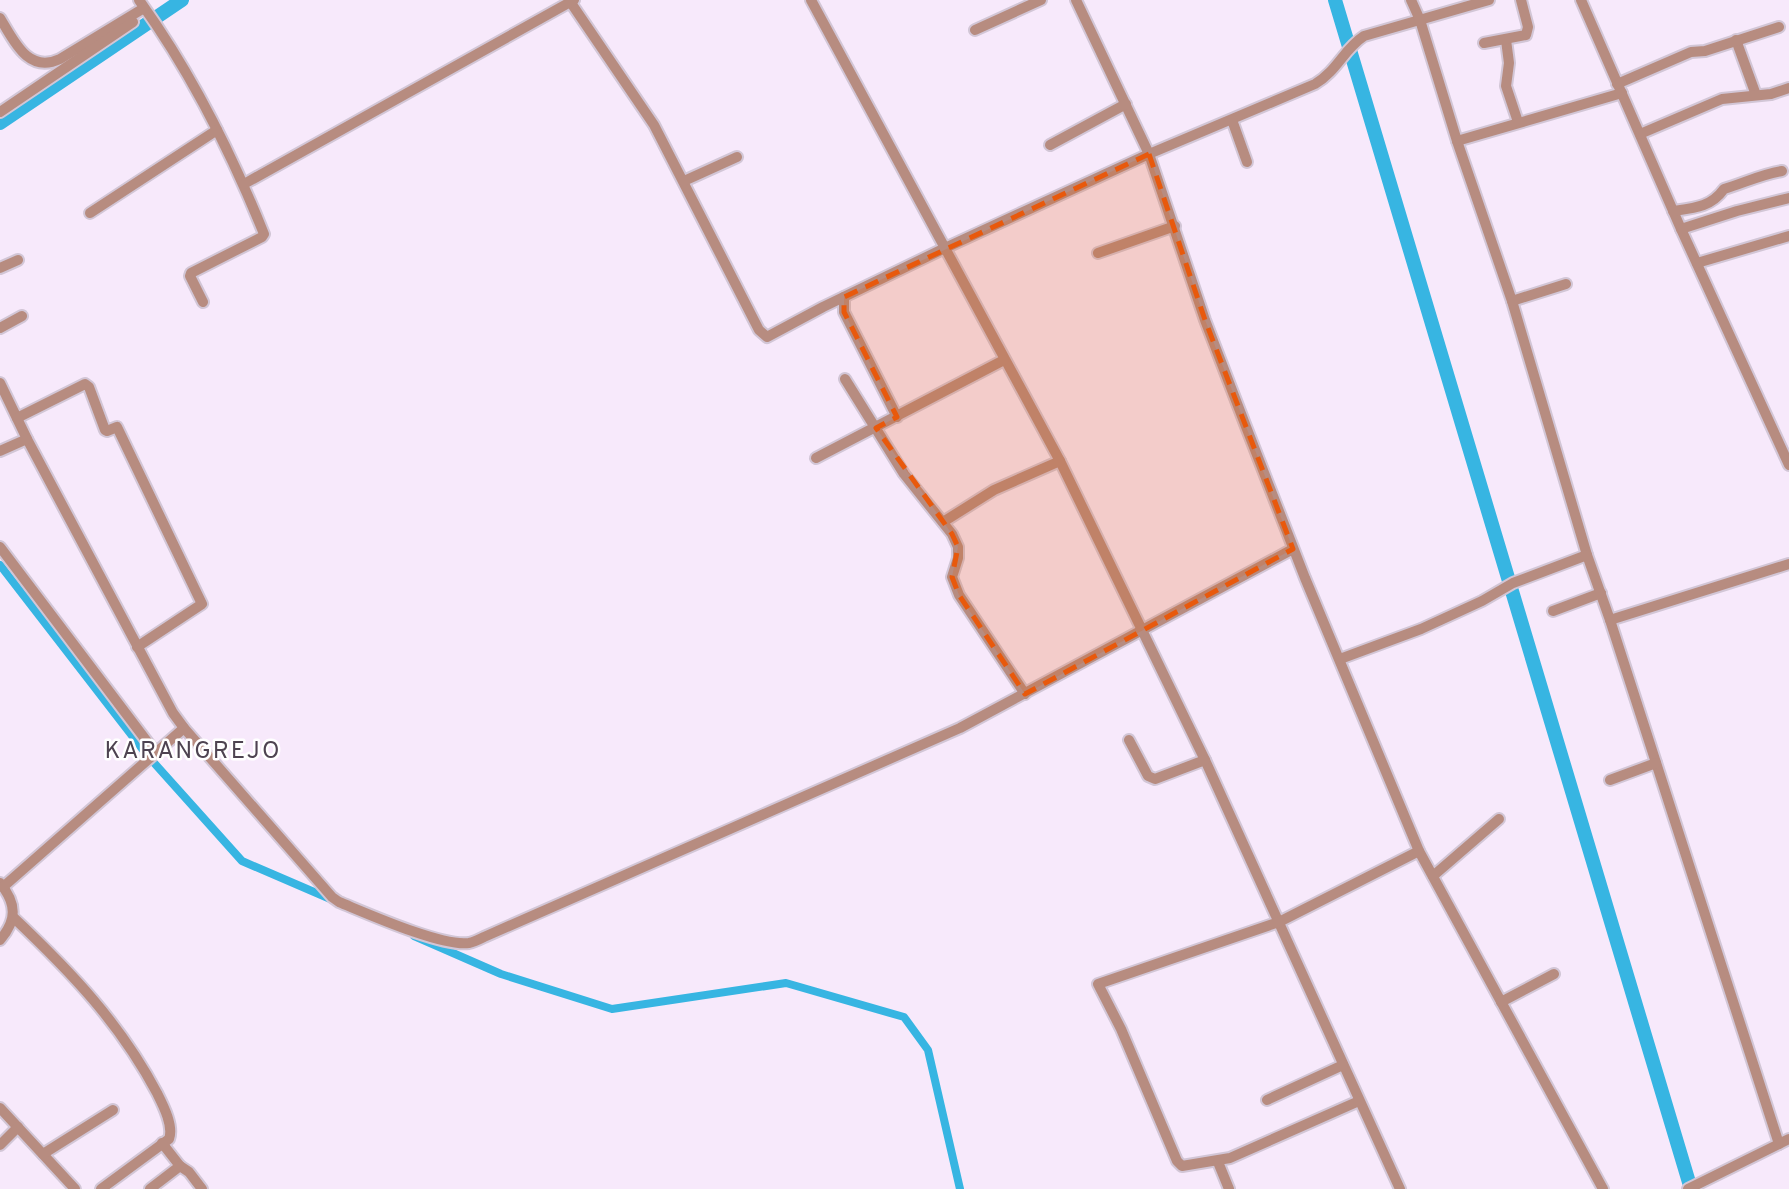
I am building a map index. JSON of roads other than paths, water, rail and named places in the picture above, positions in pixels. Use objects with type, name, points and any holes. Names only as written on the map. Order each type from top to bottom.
[{"type":"street","points":[[811,0],[1060,461],[1205,760],[1400,1189]]},
{"type":"street","points":[[975,30],[1041,0]]},
{"type":"street","points":[[1076,0],[1149,154],[1205,320],[1293,549],[1419,851],[1602,1189]]},
{"type":"street","points":[[1411,0],[1420,20],[1457,141],[1512,301],[1587,555],[1784,1142],[1688,1189]]},
{"type":"street","points":[[244,184],[571,1],[654,125],[758,330],[765,337],[774,335],[844,297],[945,248],[1149,154],[1315,84],[1332,73],[1352,46],[1364,36],[1489,0]]},
{"type":"street","points":[[1484,43],[1522,37],[1528,32],[1521,0]]},
{"type":"street","points":[[1581,0],[1681,229],[1789,465]]},
{"type":"street","points":[[0,18],[22,53],[34,62],[45,63],[60,59],[147,13]]},
{"type":"street","points":[[0,112],[147,13]]},
{"type":"street","points":[[147,13],[185,69],[244,184],[264,236],[190,274],[185,272],[177,275]]},
{"type":"street","points":[[1457,141],[1619,88],[1683,55],[1705,51],[1779,27]]},
{"type":"street","points":[[1506,40],[1510,63],[1506,86],[1518,122]]},
{"type":"street","points":[[1736,40],[1756,95]]},
{"type":"street","points":[[1640,134],[1715,102],[1736,96],[1771,94],[1789,88]]},
{"type":"street","points":[[1050,145],[1126,104]]},
{"type":"street","points":[[1232,120],[1247,162]]},
{"type":"street","points":[[90,213],[217,130]]},
{"type":"street","points":[[684,181],[737,157]]},
{"type":"street","points":[[1673,211],[1708,204],[1719,198],[1724,189],[1754,180],[1766,173],[1782,171]]},
{"type":"street","points":[[1681,229],[1789,198]]},
{"type":"street","points":[[1098,253],[1175,226]]},
{"type":"street","points":[[1697,263],[1789,236]]},
{"type":"street","points":[[0,268],[18,260]]},
{"type":"street","points":[[190,274],[203,302]]},
{"type":"street","points":[[1512,301],[1566,284]]},
{"type":"street","points":[[844,297],[844,313],[897,416]]},
{"type":"street","points":[[0,328],[22,316]]},
{"type":"street","points":[[816,458],[1004,360]]},
{"type":"street","points":[[845,379],[904,474],[943,522],[958,547],[958,558],[952,577],[959,595],[1025,694]]},
{"type":"street","points":[[0,383],[137,647],[184,728],[332,897],[411,930],[469,943],[960,728],[1293,549]]},
{"type":"street","points":[[17,418],[85,384],[89,387],[105,430],[117,427],[202,604],[137,647]]},
{"type":"street","points":[[0,451],[27,439]]},
{"type":"street","points":[[943,522],[994,490],[1060,461]]},
{"type":"street","points":[[0,547],[151,755]]},
{"type":"street","points":[[1340,659],[1420,629],[1513,583],[1587,555]]},
{"type":"street","points":[[1610,620],[1789,564]]},
{"type":"street","points":[[1553,611],[1601,593]]},
{"type":"street","points":[[0,940],[9,930],[14,918],[11,902],[2,885],[184,728]]},
{"type":"street","points":[[1129,740],[1148,776],[1155,779],[1205,760]]},
{"type":"street","points":[[1610,780],[1656,762]]},
{"type":"street","points":[[1433,876],[1499,819]]},
{"type":"street","points":[[1359,1101],[1267,1143],[1217,1162],[1186,1167],[1177,1161],[1121,1029],[1098,984],[1279,922],[1419,851]]},
{"type":"street","points":[[14,918],[109,1016],[138,1058],[163,1105],[171,1131],[169,1139],[101,1189]]},
{"type":"street","points":[[1501,1002],[1554,974]]},
{"type":"street","points":[[1267,1100],[1343,1065]]},
{"type":"street","points":[[0,1108],[75,1189]]},
{"type":"street","points":[[43,1154],[113,1110]]},
{"type":"street","points":[[0,1145],[18,1127]]},
{"type":"street","points":[[162,1143],[202,1189]]},
{"type":"street","points":[[1217,1162],[1230,1189]]},
{"type":"street","points":[[150,1189],[180,1166]]},
{"type":"waterway","points":[[0,123],[182,0]]},
{"type":"waterway","points":[[1335,0],[1691,1189]]},
{"type":"waterway","points":[[0,565],[147,755],[242,861],[335,901]]},
{"type":"waterway","points":[[414,936],[501,974],[612,1009],[786,983],[904,1017],[928,1050],[960,1189]]},
{"type":"district","name":"KARANGREJO","points":[[193,752]]}]
